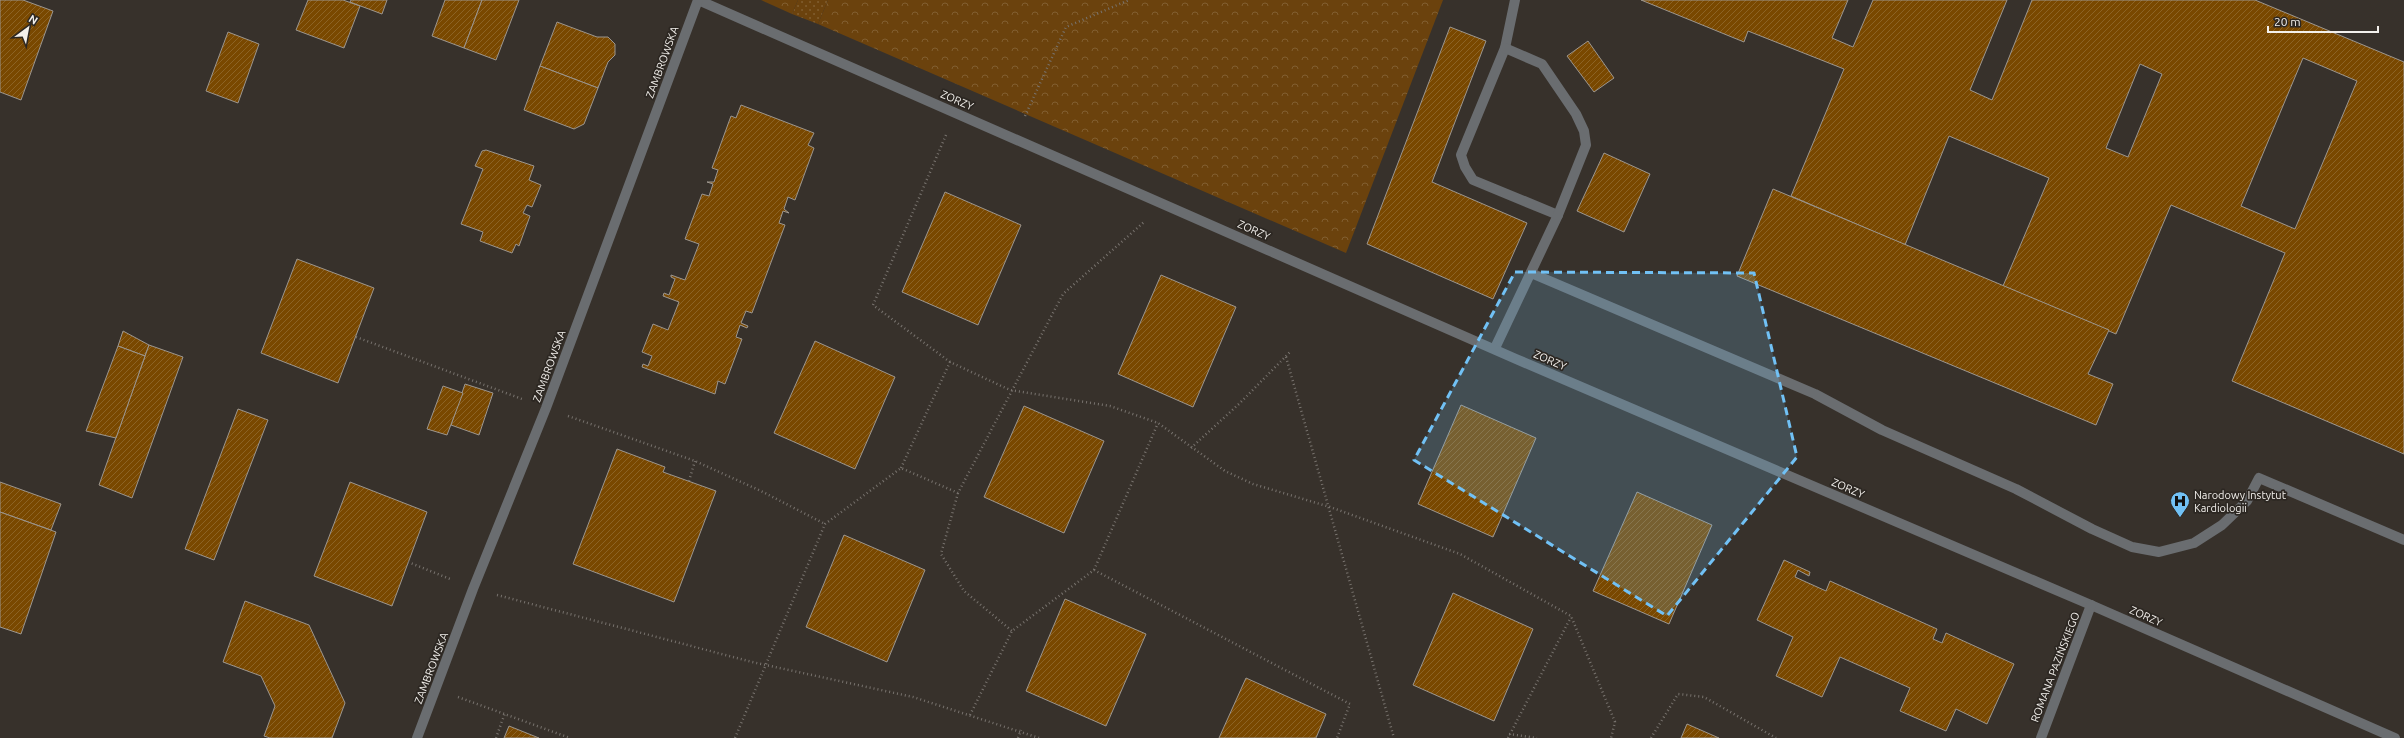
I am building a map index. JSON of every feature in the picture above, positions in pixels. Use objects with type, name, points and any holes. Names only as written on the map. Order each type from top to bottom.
[{"type":"street","name":"ZORZY","points":[[698,0],[1495,348],[2395,738]]},
{"type":"street","name":"ZAMBROWSKA","points":[[417,738],[473,589],[546,408],[698,0]]},
{"type":"street","points":[[1515,0],[1505,48],[1461,155],[1465,167],[1473,180],[1558,215]]},
{"type":"street","points":[[1495,348],[1558,215],[1586,144],[1584,131],[1559,86],[1542,64],[1505,48]]},
{"type":"street","points":[[1531,273],[1815,394],[1882,430],[2016,489],[2092,529],[2132,547],[2159,552],[2194,543],[2222,525],[2247,501],[2259,478],[2404,540]]},
{"type":"street","name":"ROMANA PAZIŃSKIEGO","points":[[2041,738],[2091,605]]},
{"type":"path","points":[[1015,138],[1066,27],[1129,0]]},
{"type":"path","points":[[956,113],[873,305],[950,362],[1010,390],[1110,406],[1158,423],[1225,471],[1253,484],[1330,507],[1460,554],[1571,616],[1615,722],[1611,738]]},
{"type":"path","points":[[1012,631],[964,591],[941,554],[958,492],[1010,390],[1063,294],[1165,204]]},
{"type":"path","points":[[356,336],[546,408],[695,461],[761,491],[825,524]]},
{"type":"path","points":[[1191,448],[1291,351]]},
{"type":"path","points":[[1286,357],[1330,507],[1394,738]]},
{"type":"path","points":[[735,738],[825,524],[901,468],[950,362]]},
{"type":"path","points":[[970,715],[1012,631],[1094,570],[1158,423]]},
{"type":"path","points":[[689,481],[695,461]]},
{"type":"path","points":[[901,468],[958,492]]},
{"type":"path","points":[[408,562],[473,589],[765,665],[913,697],[1021,730],[1039,738]]},
{"type":"path","points":[[1094,570],[1350,704],[1337,738]]},
{"type":"path","points":[[1508,738],[1571,616]]},
{"type":"path","points":[[436,689],[570,738]]},
{"type":"path","points":[[1651,738],[1678,694],[1704,697],[1776,738]]},
{"type":"path","points":[[496,738],[505,713]]},
{"type":"path","points":[[1018,738],[1021,730]]},
{"type":"path","points":[[1510,734],[1537,738]]},
{"type":"highlighted area","points":[[1515,272],[1754,273],[1797,457],[1667,616],[1414,460]]},
{"type":"green space","points":[[761,0],[798,0],[792,14]]},
{"type":"green space","points":[[798,0],[828,0],[818,24],[792,14]]},
{"type":"green space","points":[[828,0],[1443,0],[1346,253],[818,24]]},
{"type":"building","points":[[0,0],[23,0],[53,11],[21,100],[0,92]]},
{"type":"building","points":[[308,0],[343,0],[360,6],[344,48],[296,30]]},
{"type":"building","points":[[351,0],[387,0],[382,14],[350,2]]},
{"type":"building","points":[[445,0],[482,0],[464,48],[432,36]]},
{"type":"building","points":[[482,0],[519,0],[496,60],[464,48]]},
{"type":"building","points":[[1641,0],[1848,0],[1832,38],[1853,47],[1873,0],[2007,0],[1970,90],[1992,100],[2032,0],[2255,0],[2404,62],[2404,454],[2232,381],[2285,253],[2171,205],[2116,334],[2003,286],[2049,178],[1949,136],[1905,245],[1791,196],[1844,69],[1748,31],[1744,42]],"holes":[[[2303,58],[2357,81],[2295,229],[2241,206]],[[2140,64],[2162,74],[2128,157],[2106,148]]]},
{"type":"building","points":[[557,22],[597,37],[608,37],[615,44],[615,55],[608,62],[598,88],[540,66]]},
{"type":"building","points":[[1450,27],[1486,41],[1432,182],[1527,223],[1493,299],[1367,244]]},
{"type":"building","points":[[228,32],[259,44],[238,103],[206,91]]},
{"type":"building","points":[[1588,41],[1614,78],[1594,92],[1567,56]]},
{"type":"building","points":[[540,66],[598,88],[584,124],[574,129],[524,110]]},
{"type":"building","points":[[741,105],[814,133],[808,145],[814,148],[795,200],[788,197],[784,209],[789,213],[783,211],[779,223],[785,225],[752,313],[746,311],[741,323],[748,326],[747,328],[740,325],[736,337],[742,339],[725,384],[718,381],[715,394],[642,367],[643,364],[648,366],[652,356],[642,352],[653,324],[668,330],[679,302],[663,296],[664,293],[669,295],[675,279],[671,277],[671,275],[685,280],[699,244],[685,239],[702,194],[709,196],[713,184],[707,182],[714,182],[718,170],[712,168],[731,116],[736,118]]},
{"type":"building","points":[[486,150],[534,166],[529,180],[541,185],[532,207],[527,205],[523,213],[530,216],[519,246],[516,244],[512,253],[480,241],[483,232],[461,224],[483,169],[475,166],[482,151]]},
{"type":"building","points":[[1604,153],[1650,174],[1624,232],[1577,211]]},
{"type":"building","points":[[1773,189],[2109,330],[2088,374],[2113,384],[2096,425],[1737,276]]},
{"type":"building","points":[[945,192],[1021,225],[978,325],[902,292]]},
{"type":"building","points":[[297,259],[374,288],[338,383],[261,353]]},
{"type":"building","points":[[1161,275],[1236,307],[1193,407],[1118,374]]},
{"type":"building","points":[[123,331],[149,345],[145,356],[118,346]]},
{"type":"building","points":[[815,341],[895,377],[855,469],[774,433]]},
{"type":"building","points":[[149,345],[183,357],[132,498],[99,485]]},
{"type":"building","points":[[118,346],[145,356],[116,438],[86,431]]},
{"type":"building","points":[[465,384],[493,393],[479,435],[451,425]]},
{"type":"building","points":[[443,386],[463,393],[447,435],[427,429]]},
{"type":"building","points":[[1461,405],[1536,438],[1493,537],[1418,504]]},
{"type":"building","points":[[1024,406],[1104,441],[1064,533],[984,497]]},
{"type":"building","points":[[238,409],[268,420],[214,560],[185,549]]},
{"type":"building","points":[[617,449],[665,467],[663,472],[716,491],[674,602],[573,564]]},
{"type":"building","points":[[0,482],[61,504],[51,530],[0,512]]},
{"type":"building","points":[[350,482],[427,512],[392,606],[314,576]]},
{"type":"building","points":[[1637,492],[1712,525],[1669,624],[1593,591]]},
{"type":"building","points":[[0,512],[56,532],[21,634],[0,627]]},
{"type":"building","points":[[844,535],[925,570],[887,662],[806,627]]},
{"type":"building","points":[[1784,560],[1810,572],[1809,576],[1798,570],[1795,577],[1826,591],[1830,581],[1937,629],[1933,639],[1942,643],[1946,633],[2014,664],[1987,724],[1956,709],[1946,731],[1900,711],[1910,688],[1840,657],[1822,697],[1776,676],[1793,637],[1757,620]]},
{"type":"building","points":[[1453,593],[1533,629],[1494,721],[1413,685]]},
{"type":"building","points":[[1065,599],[1146,634],[1106,726],[1026,691]]},
{"type":"building","points":[[245,601],[309,625],[345,703],[332,738],[270,738],[264,736],[275,706],[261,676],[223,662]]},
{"type":"building","points":[[1246,678],[1326,714],[1316,738],[1219,738]]},
{"type":"building","points":[[1687,724],[1719,738],[1681,738]]},
{"type":"building","points":[[509,726],[539,738],[504,738]]},
{"type":"place","name":"Narodowy Instytut Kardiologii","points":[[2180,518]]}]
